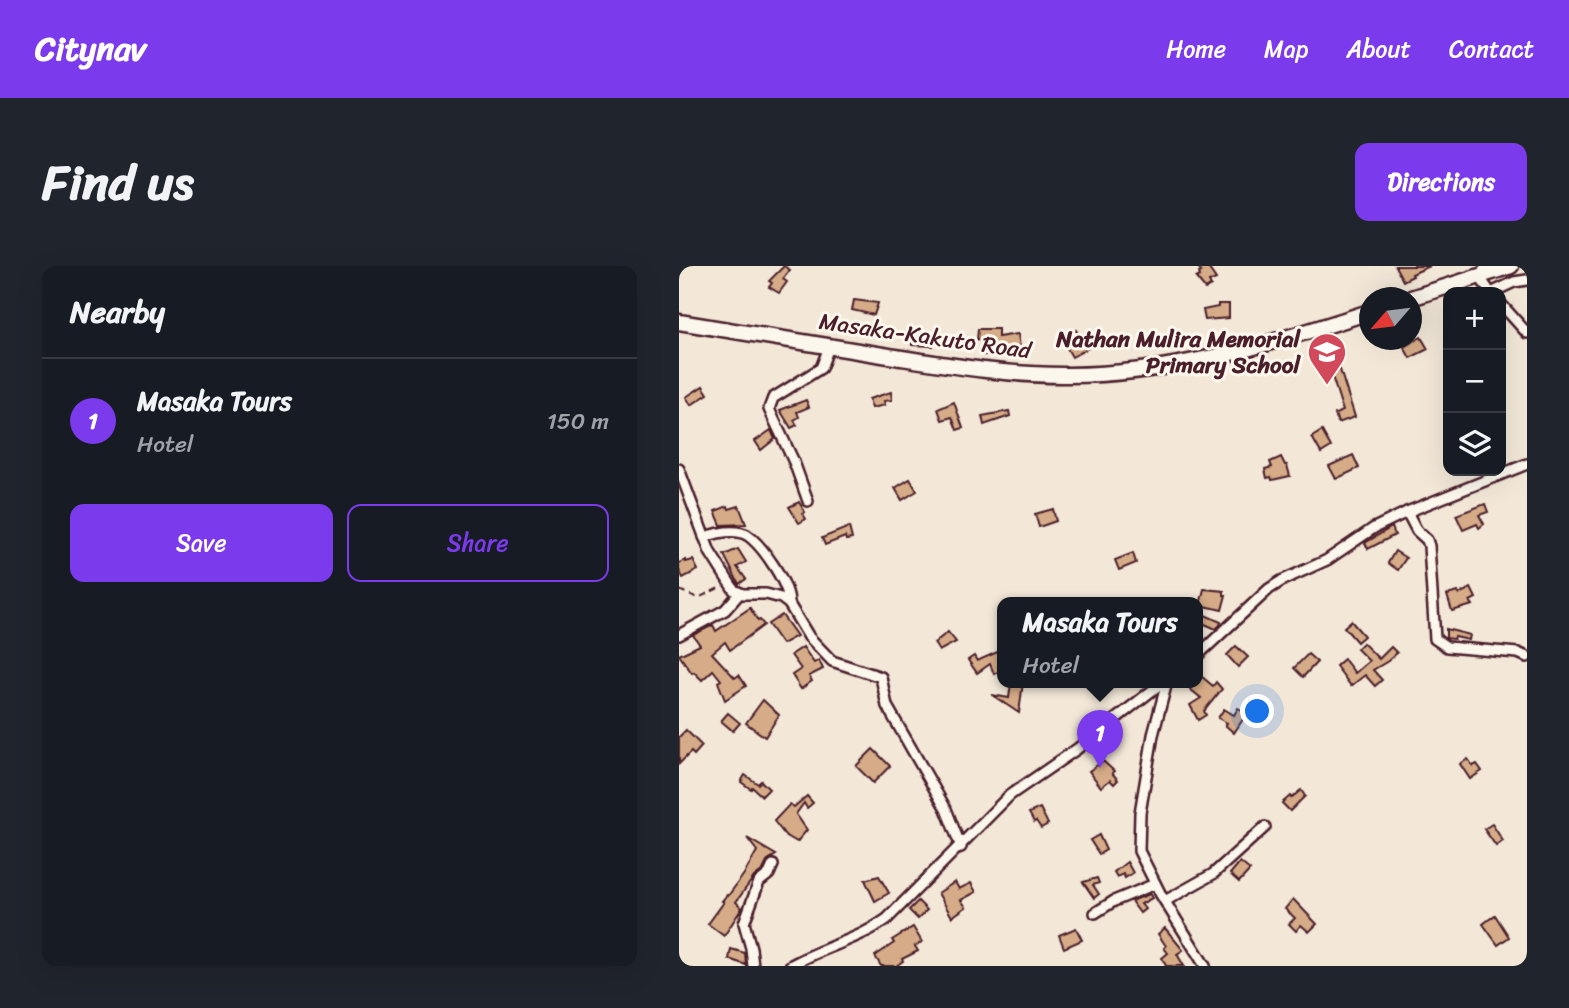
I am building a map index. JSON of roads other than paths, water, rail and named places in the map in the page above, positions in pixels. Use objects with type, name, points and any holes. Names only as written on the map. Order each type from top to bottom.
[{"type":"highway","points":[[1422,294],[1483,271],[1511,266]]},
{"type":"highway","name":"Masaka-Kakuto Road","points":[[679,322],[1002,372],[1065,375],[1147,370],[1223,355],[1359,315]]},
{"type":"street","points":[[1503,287],[1520,279],[1527,280]]},
{"type":"street","points":[[1506,310],[1527,333]]},
{"type":"street","points":[[808,501],[769,404],[773,398],[821,368],[829,346]]},
{"type":"street","points":[[1203,650],[1269,589],[1283,580],[1327,560],[1374,528],[1407,512],[1527,464]]},
{"type":"street","points":[[679,469],[704,537],[729,583],[740,593],[774,596],[789,604],[809,637],[832,661],[881,677],[887,706],[946,809],[961,847]]},
{"type":"street","points":[[1407,512],[1429,546],[1435,639],[1447,647],[1518,653],[1527,657]]},
{"type":"street","points":[[704,537],[732,532],[747,536],[769,559],[779,575],[789,595],[789,604]]},
{"type":"street","points":[[679,635],[725,610],[740,593]]},
{"type":"street","points":[[790,966],[879,925],[1010,796],[1157,688]]},
{"type":"street","points":[[1164,688],[1153,735],[1139,830],[1139,851],[1155,884],[1205,966]]},
{"type":"street","points":[[1165,901],[1213,874],[1265,827]]},
{"type":"street","points":[[753,966],[744,923],[759,882],[769,874],[773,865]]},
{"type":"street","points":[[1095,913],[1114,901],[1155,884]]},
{"type":"place","name":"Nathan Mulira Memorial Primary School","points":[[1327,386]]},
{"type":"place","name":"Masaka Tours","points":[[1100,768]]}]
